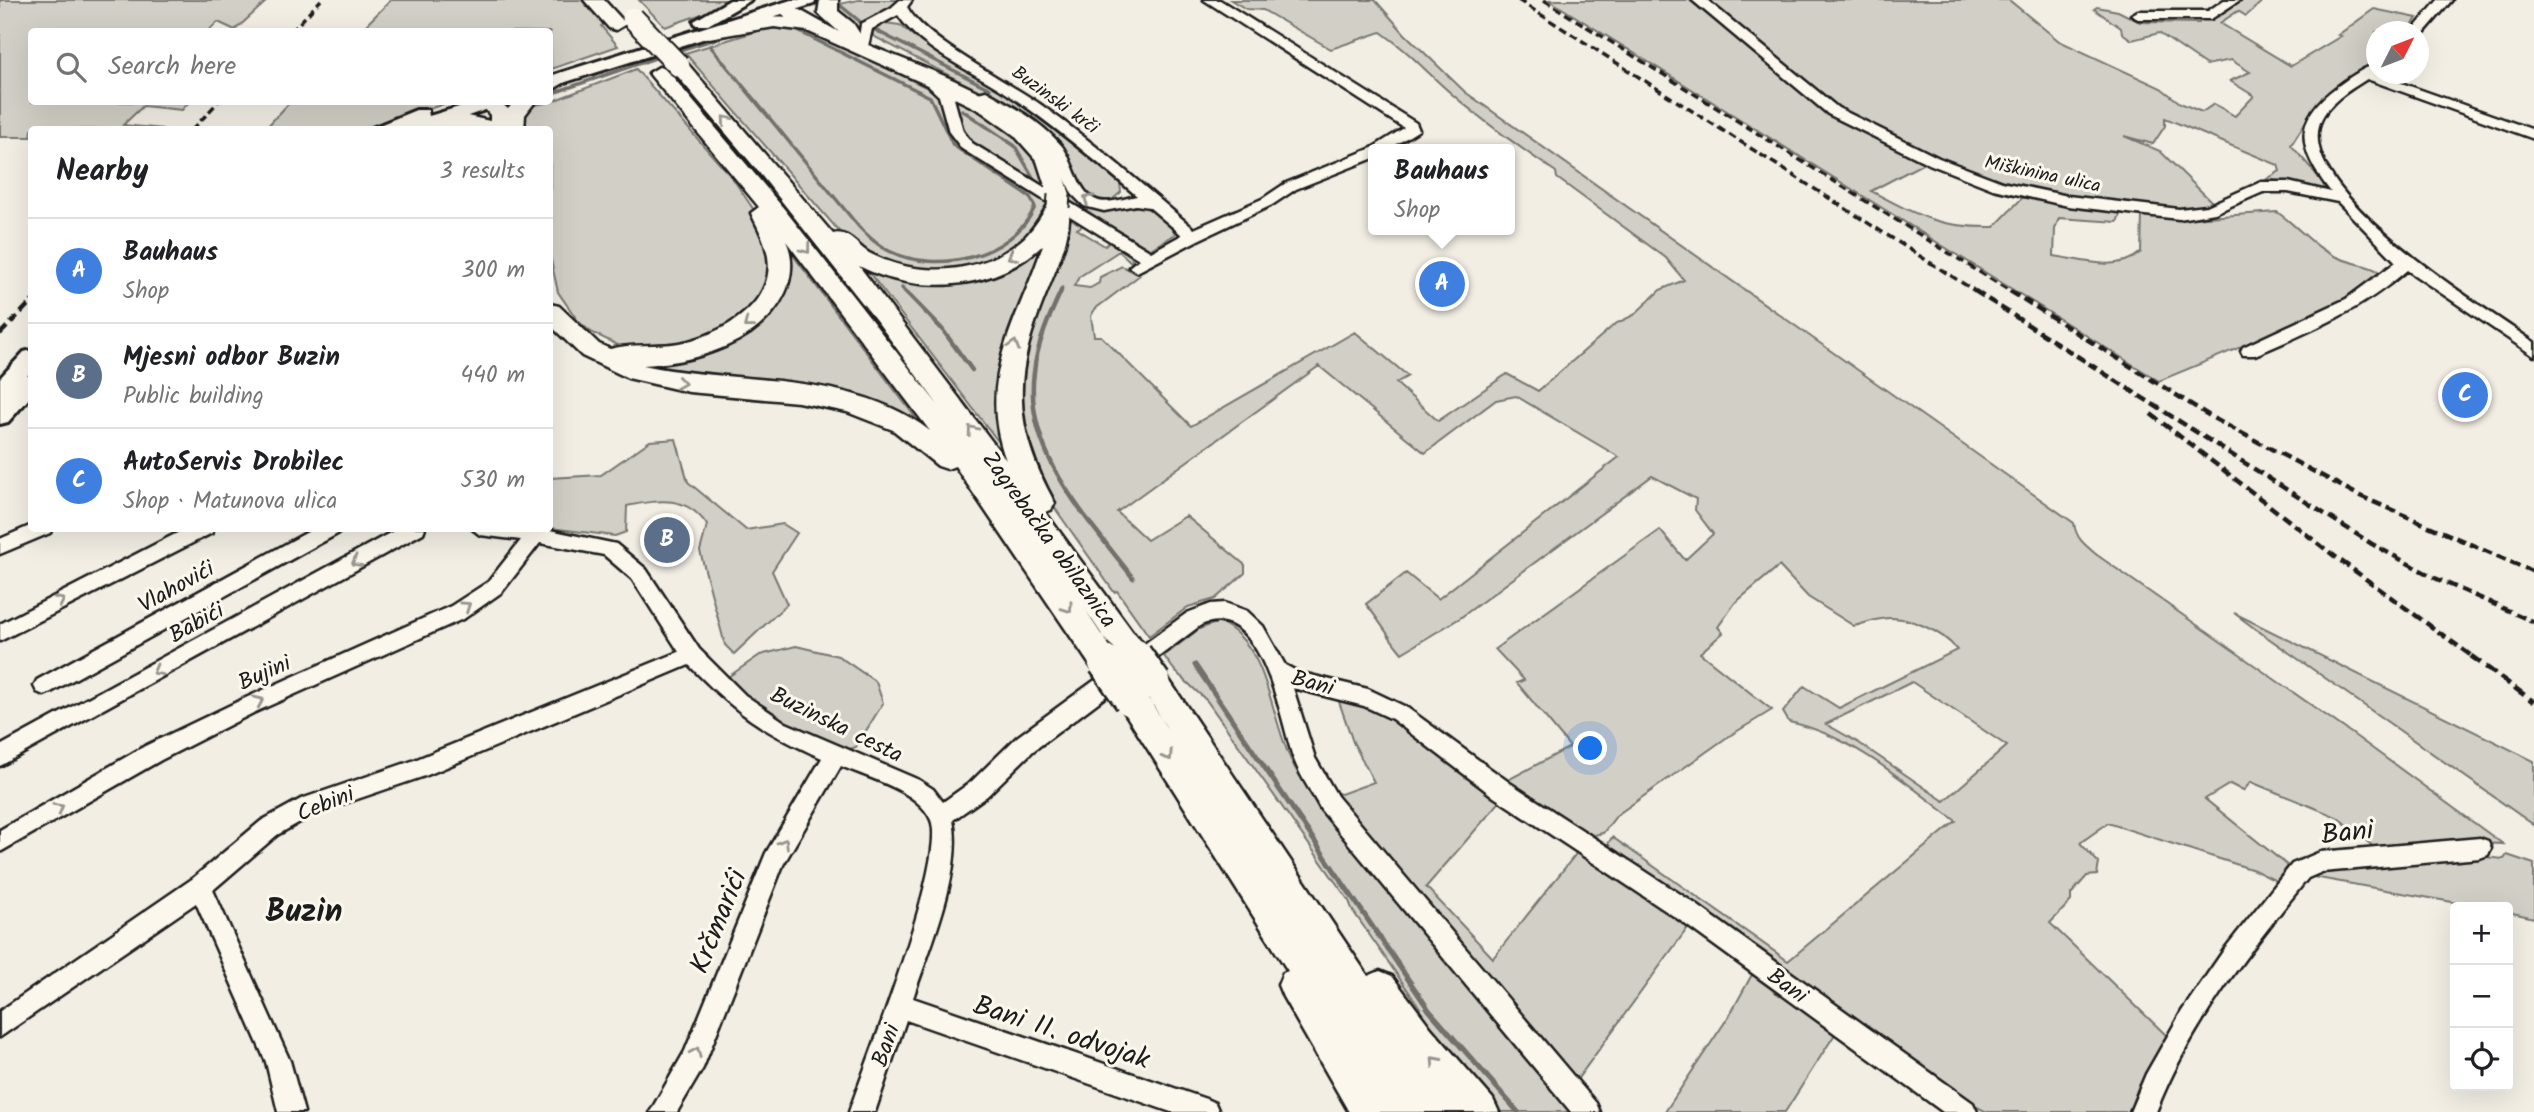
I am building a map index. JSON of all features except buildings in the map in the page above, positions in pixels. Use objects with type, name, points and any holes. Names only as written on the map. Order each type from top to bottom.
[{"type":"highway","name":"Zagrebačka obilaznica","points":[[593,0],[625,21],[669,70],[765,165],[896,329],[1084,584],[1115,652]]},
{"type":"highway","name":"Zagrebačka obilaznica","points":[[616,0],[625,21]]},
{"type":"highway","points":[[829,0],[828,13],[865,45]]},
{"type":"highway","points":[[789,2],[816,29]]},
{"type":"highway","points":[[789,2],[865,45],[949,87],[1025,133],[1051,168],[1058,201],[1059,232],[1012,350],[1007,405],[1012,434],[1030,482],[1073,550],[1084,584]]},
{"type":"highway","points":[[704,28],[774,21],[816,29],[865,45]]},
{"type":"highway","name":"Zagrebačka obilaznica","points":[[669,70],[732,158],[876,341],[1031,555],[1115,652],[1142,691],[1268,852],[1438,1112]]},
{"type":"highway","points":[[488,105],[486,113],[497,126]]},
{"type":"highway","points":[[504,126],[523,105]]},
{"type":"highway","points":[[440,126],[463,121],[486,126]]},
{"type":"highway","points":[[595,352],[643,358],[695,350],[740,330],[769,303],[780,280],[780,252],[768,221],[735,174],[732,158]]},
{"type":"highway","points":[[765,165],[782,174],[853,253],[877,267],[916,276],[968,273],[1010,258],[1035,240],[1058,201]]},
{"type":"highway","points":[[553,316],[561,327],[595,352],[630,370],[676,383],[817,395],[856,403],[886,415],[911,428],[937,448],[999,527],[1031,555]]},
{"type":"highway","name":"Zagrebačka obilaznica","points":[[1142,691],[1262,899],[1399,1112]]},
{"type":"highway","points":[[1268,852],[1320,901],[1418,1041],[1480,1112]]},
{"type":"highway","points":[[1262,899],[1274,951],[1333,1045],[1369,1112]]},
{"type":"main road","points":[[704,28],[743,0]]},
{"type":"main road","points":[[553,80],[789,2]]},
{"type":"main road","points":[[388,126],[450,105]]},
{"type":"main road","points":[[419,126],[480,105]]},
{"type":"main road","points":[[0,392],[28,361]]},
{"type":"main road","points":[[0,416],[28,385]]},
{"type":"street","points":[[1211,0],[1411,125],[1412,130],[1406,136],[1389,144]]},
{"type":"street","name":"Miškinina ulica","points":[[1699,0],[1833,111],[1934,161],[1998,186],[2081,203],[2179,214],[2210,210],[2261,187],[2288,187],[2328,197],[2343,197]]},
{"type":"street","points":[[2138,15],[2211,15],[2233,0]]},
{"type":"street","points":[[2427,21],[2445,0]]},
{"type":"street","points":[[865,45],[864,31],[904,4]]},
{"type":"street","name":"Buzinski krči","points":[[904,4],[902,15],[911,24],[1038,107],[1192,236]]},
{"type":"street","points":[[877,22],[911,24]]},
{"type":"street","points":[[2366,75],[2326,104],[2310,130],[2309,140],[2317,162],[2343,197],[2406,262],[2534,350]]},
{"type":"street","points":[[926,76],[946,95],[956,132],[967,146],[1144,263],[1192,236],[1317,183],[1336,170],[1368,155]]},
{"type":"street","points":[[2404,84],[2534,135]]},
{"type":"street","points":[[949,87],[979,93],[1039,131],[1063,158],[1077,191],[1088,202],[1100,206],[1136,200],[1152,202]]},
{"type":"street","points":[[1118,202],[1126,193],[1126,181]]},
{"type":"street","points":[[2249,351],[2342,310],[2373,292],[2406,262]]},
{"type":"street","points":[[0,547],[34,532]]},
{"type":"street","points":[[0,633],[197,532]]},
{"type":"street","name":"Vlahovići","points":[[44,686],[325,532]]},
{"type":"street","name":"Babići","points":[[0,757],[409,532]]},
{"type":"street","name":"Buzinska cesta","points":[[512,532],[609,549],[639,574],[692,655],[738,701],[779,729],[835,756],[911,787],[925,796],[942,816]]},
{"type":"street","name":"Bujini","points":[[0,842],[164,747],[246,707],[458,612],[495,587],[536,535]]},
{"type":"street","name":"Bani","points":[[862,1112],[925,928],[946,844],[942,816],[979,789],[1025,744],[1194,619],[1210,612],[1225,611],[1240,617],[1256,632],[1278,671],[1293,679],[1368,698],[1399,713],[1502,790],[1686,911],[1964,1112]]},
{"type":"street","name":"Cebini","points":[[0,1025],[200,887],[269,828],[309,806],[477,745],[692,655]]},
{"type":"street","points":[[1278,671],[1305,760],[1329,803],[1587,1112]]},
{"type":"street","name":"Krčmarići","points":[[663,1112],[694,1059],[774,860],[835,756]]},
{"type":"street","name":"Bani","points":[[2143,1112],[2151,1088],[2191,1022],[2300,872],[2320,862],[2480,848]]},
{"type":"street","points":[[200,887],[278,1061],[291,1112]]},
{"type":"street","name":"Bani II. odvojak","points":[[899,1005],[972,1034],[1113,1077],[1206,1112]]},
{"type":"shaded area","points":[[0,0],[268,0],[237,28],[218,22],[211,28],[28,28],[28,105],[186,105],[182,110],[143,106],[123,125],[133,126],[28,126],[28,137],[0,137]]},
{"type":"shaded area","points":[[391,0],[582,0],[604,24],[601,26],[618,46],[553,68],[553,28],[363,28]]},
{"type":"shaded area","points":[[639,0],[731,0],[716,9],[665,27]]},
{"type":"shaded area","points":[[858,0],[901,0],[893,9],[860,29],[836,14],[835,5]]},
{"type":"shaded area","points":[[1231,0],[1375,0],[1405,34],[1465,92],[2074,523],[2079,538],[2097,555],[2354,735],[2503,844],[2461,842],[2385,851],[2374,847],[2337,817],[2251,782],[2243,791],[2230,784],[2205,799],[2288,866],[2276,881],[2254,870],[2108,823],[2080,843],[2099,863],[2097,875],[2087,876],[2071,894],[2071,901],[2050,923],[2170,1039],[2138,1087],[2129,1112],[1987,1112],[1944,1091],[1607,849],[1612,837],[1788,961],[1956,821],[1877,762],[1835,738],[1789,722],[1783,712],[1804,686],[1839,708],[1957,650],[1943,636],[1901,619],[1891,618],[1854,626],[1808,597],[1779,566],[1735,603],[1718,627],[1723,633],[1700,653],[1772,710],[1726,738],[1617,815],[1603,833],[1590,836],[1502,783],[1570,747],[1517,683],[1524,680],[1495,649],[1660,530],[1685,560],[1713,534],[1695,510],[1696,499],[1652,476],[1460,618],[1402,653],[1366,604],[1406,573],[1438,599],[1619,457],[1516,396],[1496,400],[1425,453],[1319,366],[1117,512],[1147,540],[1186,516],[1245,565],[1245,573],[1215,599],[1188,607],[1149,636],[1117,591],[1114,592],[1052,504],[1027,458],[1013,377],[1067,214],[1085,224],[1077,229],[1105,246],[1111,241],[1130,251],[1133,264],[1119,251],[1079,277],[1074,286],[1090,288],[1099,283],[1100,277],[1122,266],[1140,275],[1095,309],[1091,316],[1094,336],[1101,336],[1191,426],[1355,332],[1408,376],[1396,383],[1438,421],[1507,374],[1538,391],[1615,324],[1634,315],[1660,290],[1684,280],[1666,258],[1557,178],[1556,172],[1475,114],[1381,32],[1331,49],[1263,10],[1246,9]],"holes":[[[1912,682],[2007,746],[1944,801],[1859,743],[1826,724]]]},
{"type":"shaded area","points":[[1549,0],[2009,0],[2059,41],[2161,88],[2180,103],[2202,112],[2214,104],[2235,116],[2254,96],[2230,81],[2250,72],[2231,60],[2206,65],[2159,33],[2132,40],[2122,33],[2121,28],[2094,9],[2097,7],[2118,11],[2140,22],[2199,23],[2202,18],[2220,16],[2240,0],[2264,0],[2246,16],[2238,11],[2220,23],[2291,66],[2341,36],[2338,35],[2374,9],[2417,18],[2415,21],[2366,21],[2366,67],[2336,86],[2319,101],[2291,145],[2323,182],[2325,190],[2267,179],[2280,171],[2278,165],[2165,118],[2165,126],[2153,144],[2124,136],[2160,151],[2213,203],[2192,208],[2140,208],[2004,183],[1866,133],[1928,161],[1871,191],[1930,219],[1975,227],[1994,227],[2024,196],[2121,212],[2117,222],[2059,218],[2055,229],[2054,256],[2110,264],[2132,258],[2141,252],[2142,215],[2193,218],[2277,212],[2330,254],[2380,272],[2328,311],[2159,381]]},
{"type":"shaded area","points":[[885,23],[900,25],[921,42],[1019,100],[1120,183],[1121,192],[1112,200],[1096,200],[1083,191],[1062,149],[1012,108],[873,36],[873,27]]},
{"type":"shaded area","points":[[774,26],[809,30],[940,94],[952,137],[960,147],[1051,203],[1028,242],[968,270],[902,271],[850,244],[685,53]]},
{"type":"shaded area","points":[[636,69],[733,179],[760,219],[772,240],[769,296],[707,342],[628,350],[591,332],[578,321],[558,292],[553,270],[553,126],[520,126],[525,107],[553,105],[553,101]]},
{"type":"shaded area","points":[[952,97],[1015,132],[1038,159],[1051,192],[963,137]]},
{"type":"shaded area","points":[[287,105],[441,105],[377,126],[268,126]]},
{"type":"shaded area","points":[[1044,141],[1083,205],[1103,209],[1130,205],[1150,209],[1171,227],[1175,234],[1149,250],[1066,201]]},
{"type":"shaded area","points":[[1047,239],[1014,315],[1001,354],[996,395],[1005,444],[1001,445],[868,271],[928,283]]},
{"type":"shaded area","points":[[792,254],[918,421],[866,398],[840,391],[703,377],[639,364],[774,310],[790,282]]},
{"type":"shaded area","points":[[676,439],[688,482],[746,530],[783,524],[797,533],[772,571],[787,604],[734,654],[725,645],[700,551],[707,525],[690,508],[661,501],[627,506],[626,532],[615,536],[553,528],[553,478],[601,475],[650,441]]},
{"type":"shaded area","points":[[2234,613],[2534,761],[2534,825],[2254,628]]},
{"type":"shaded area","points":[[1219,622],[1236,632],[1258,664],[1292,762],[1315,799],[1571,1112],[1499,1112],[1418,1014],[1420,1008],[1353,911],[1349,901],[1207,701],[1175,671],[1164,656],[1199,629]]},
{"type":"shaded area","points":[[796,646],[838,656],[876,682],[883,703],[856,747],[847,750],[784,722],[756,705],[728,682],[728,677],[760,655]]},
{"type":"shaded area","points":[[1336,693],[1379,708],[1504,797],[1426,887],[1493,958],[1575,855],[1578,846],[1692,922],[1573,1085],[1333,792],[1341,794],[1374,782],[1353,742]]},
{"type":"shaded area","points":[[2464,855],[2504,859],[2507,855],[2534,864],[2534,918],[2513,913],[2513,902],[2452,902],[2302,875],[2314,868]]},
{"type":"shaded area","points":[[1755,969],[1837,1031],[1785,1112],[1665,1112],[1731,1013]]},
{"type":"waterway","points":[[841,6],[863,24]]},
{"type":"waterway","points":[[875,30],[990,89],[987,93]]},
{"type":"waterway","points":[[711,47],[859,227],[885,249],[908,258],[951,261],[992,249],[1024,224],[1035,207],[1030,197],[953,145],[930,97],[800,32]]},
{"type":"waterway","points":[[673,52],[732,34]]},
{"type":"waterway","points":[[553,93],[661,56]]},
{"type":"waterway","points":[[962,110],[1015,146],[1034,179]]},
{"type":"waterway","points":[[902,288],[905,291]]},
{"type":"waterway","points":[[1060,293],[1062,288]]},
{"type":"waterway","points":[[905,291],[942,329],[972,370]]},
{"type":"waterway","points":[[1061,291],[1044,331],[1034,372],[1033,401],[1038,430],[1062,483],[1133,578]]},
{"type":"waterway","points":[[1195,665],[1429,1010],[1518,1112]]},
{"type":"railway","points":[[295,28],[321,0]]},
{"type":"railway","points":[[1518,0],[1978,293]]},
{"type":"railway","points":[[1544,0],[2013,293]]},
{"type":"railway","points":[[196,126],[215,105]]},
{"type":"railway","points":[[1975,291],[2372,544],[2435,578],[2534,622]]},
{"type":"railway","points":[[2010,291],[2213,418],[2360,496],[2534,572]]},
{"type":"railway","points":[[0,334],[28,305]]},
{"type":"railway","points":[[2151,414],[2337,558],[2473,657]]},
{"type":"railway","points":[[2471,656],[2534,702]]},
{"type":"place","name":"Bauhaus","points":[[1442,284]]},
{"type":"place","name":"AutoServis Drobilec","points":[[2465,395]]},
{"type":"place","name":"Mjesni odbor Buzin","points":[[667,540]]},
{"type":"district","name":"Buzin","points":[[304,910]]}]
